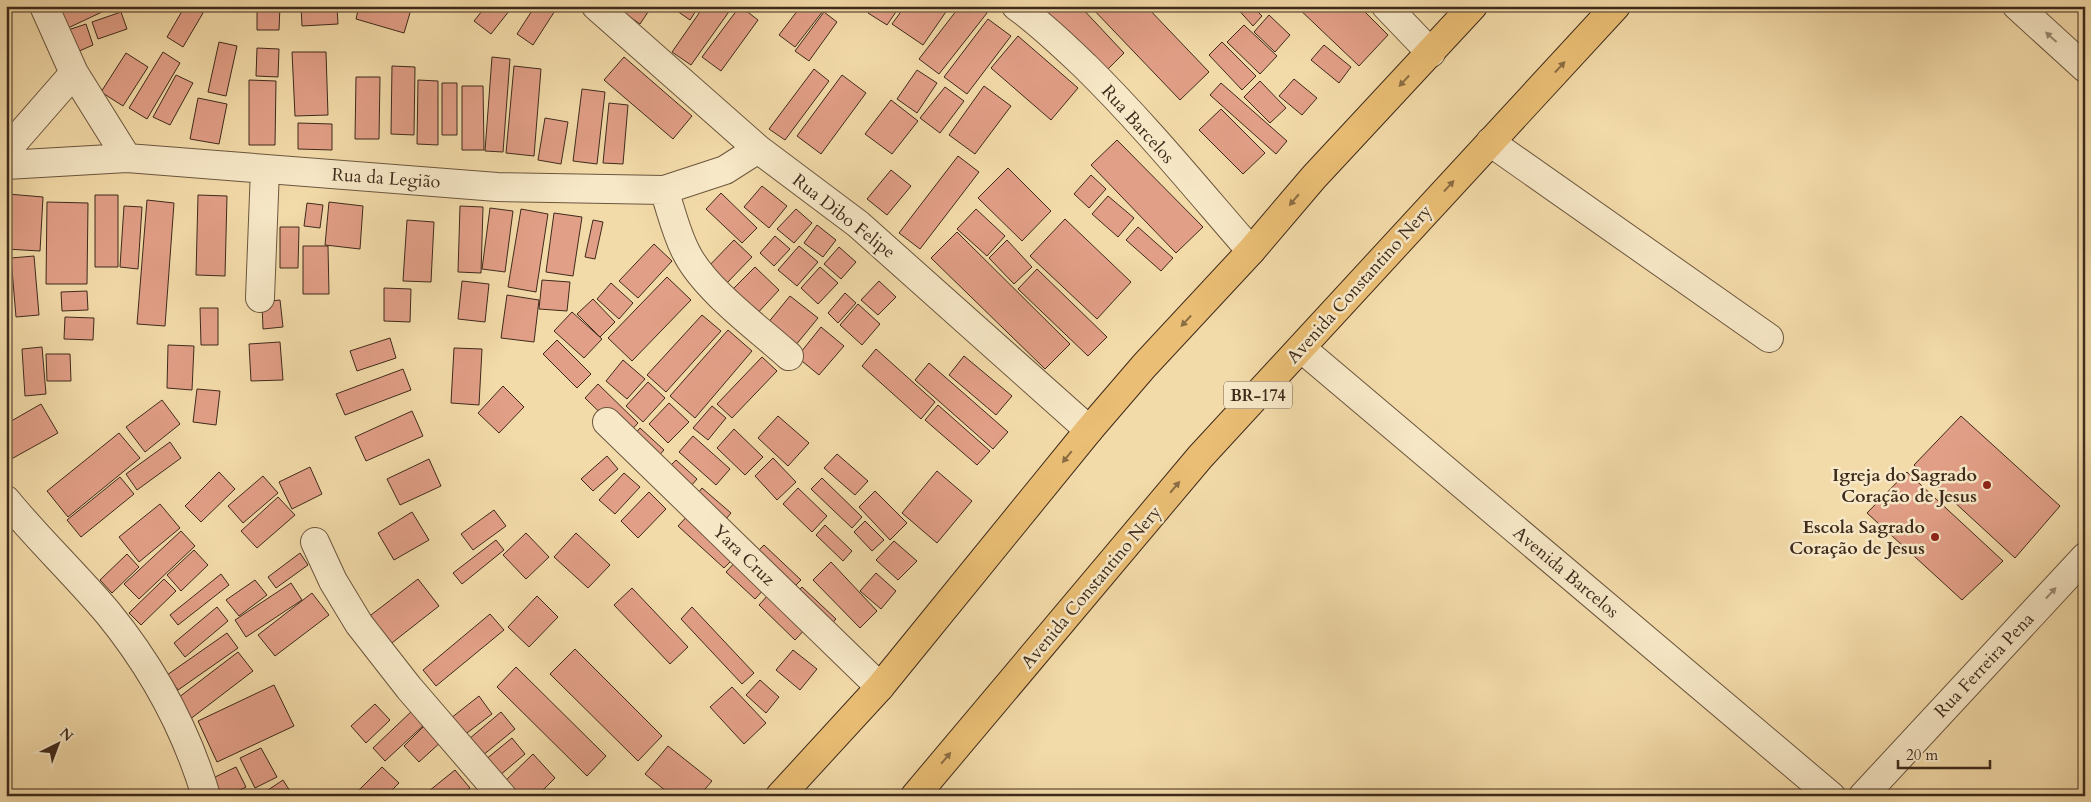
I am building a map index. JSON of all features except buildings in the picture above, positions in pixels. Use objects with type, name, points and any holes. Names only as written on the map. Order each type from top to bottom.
[{"type":"highway","points":[[780,796],[880,687],[1089,430],[1144,366],[1251,251],[1314,177],[1473,6]]},
{"type":"highway","name":"Avenida Constantino Nery","points":[[915,796],[1200,457],[1490,142],[1604,12]]},
{"type":"street","points":[[44,6],[74,73],[128,158]]},
{"type":"street","name":"Rua Dibo Felipe","points":[[596,6],[758,149],[858,224],[1089,430]]},
{"type":"street","name":"Rua Barcelos","points":[[1016,6],[1075,57],[1115,96],[1251,251]]},
{"type":"street","points":[[1386,6],[1431,53]]},
{"type":"street","points":[[2017,6],[2085,68]]},
{"type":"street","points":[[6,151],[74,73]]},
{"type":"street","points":[[1490,142],[1769,338]]},
{"type":"street","name":"Rua da Legião","points":[[6,165],[128,158],[497,187],[664,190],[725,170],[758,149]]},
{"type":"street","points":[[260,298],[265,169]]},
{"type":"street","points":[[664,190],[685,252],[698,272],[720,295],[789,356]]},
{"type":"street","name":"Avenida Barcelos","points":[[1301,348],[1831,796]]},
{"type":"street","name":"Yara Cruz","points":[[607,422],[880,687]]},
{"type":"street","points":[[6,500],[108,613],[146,664],[167,700],[190,751],[206,796]]},
{"type":"street","points":[[315,542],[333,581],[359,624],[409,688],[502,796]]},
{"type":"street","name":"Rua Ferreira Pena","points":[[1863,796],[2085,557]]},
{"type":"place","name":"Igreja do Sagrado Coração de Jesus","points":[[1987,485]]},
{"type":"place","name":"Escola Sagrado Coração de Jesus","points":[[1935,537]]}]
